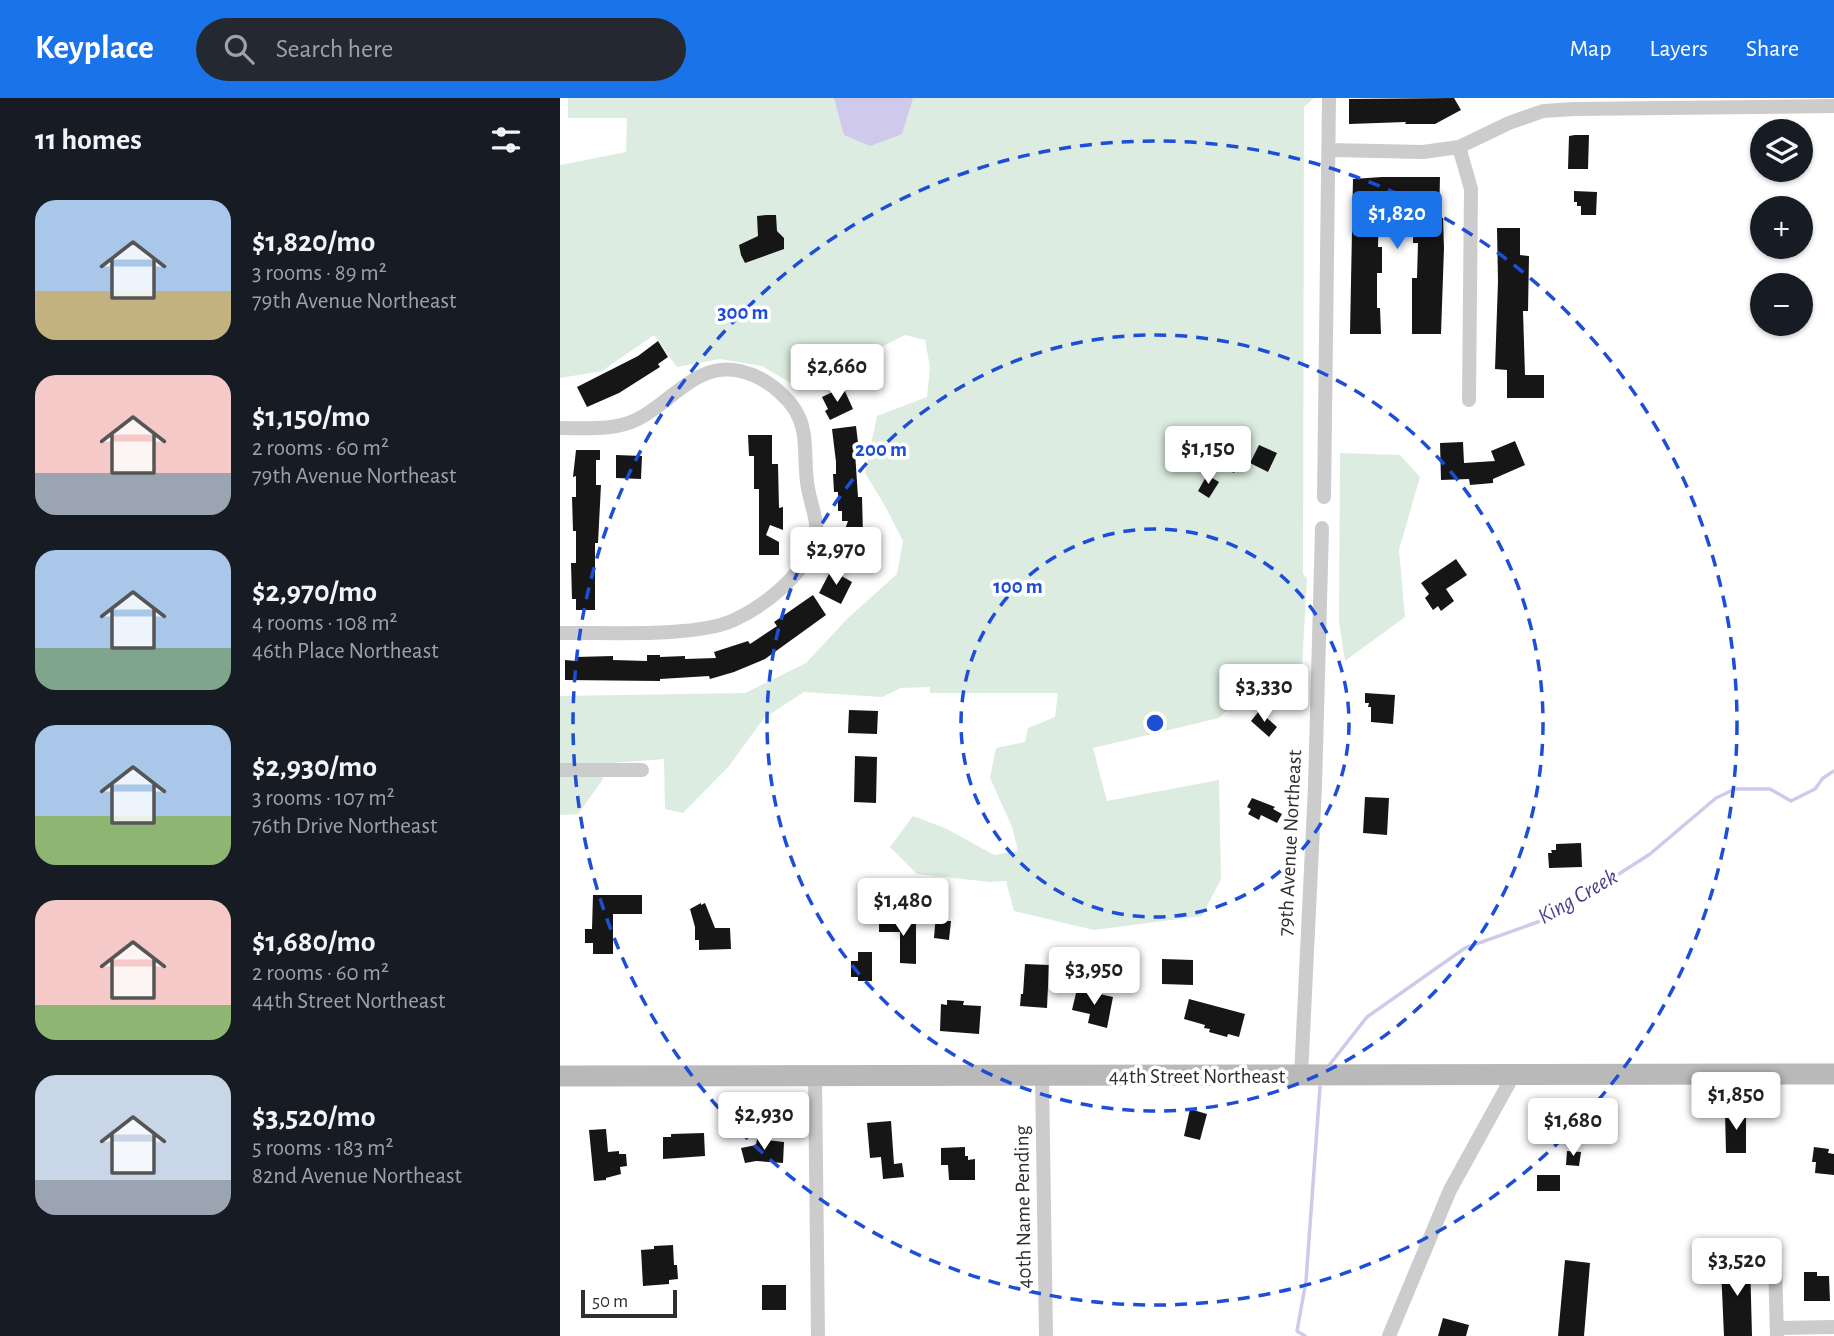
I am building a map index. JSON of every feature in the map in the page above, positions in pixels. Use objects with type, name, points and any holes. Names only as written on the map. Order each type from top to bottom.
[{"type":"street","points":[[1324,496],[1329,98]]},
{"type":"street","points":[[1330,150],[1423,152],[1459,148],[1509,123],[1543,111],[1834,106]]},
{"type":"street","points":[[1459,148],[1471,189],[1469,400]]},
{"type":"street","points":[[560,428],[619,426],[639,418],[702,374],[721,370],[738,370],[751,374],[781,394],[803,426],[807,487],[817,527],[814,544],[791,578],[758,606],[732,621],[679,631],[560,634]]},
{"type":"street","name":"79th Avenue Northeast","points":[[1301,1076],[1316,760],[1322,528]]},
{"type":"street","points":[[560,770],[642,770]]},
{"type":"street","points":[[1389,1336],[1450,1190],[1514,1074]]},
{"type":"street","name":"44th Street Northeast","points":[[560,1076],[1834,1074]]},
{"type":"street","points":[[815,1077],[818,1336]]},
{"type":"street","name":"40th Name Pending","points":[[1042,1077],[1046,1336]]},
{"type":"street","points":[[1775,1262],[1777,1332],[1834,1326]]},
{"type":"green space","points":[[568,98],[1314,98],[1304,107],[1303,574],[1307,578],[1300,703],[1232,706],[1219,718],[1093,748],[1107,801],[1219,780],[1221,879],[1202,916],[1094,930],[1014,911],[1006,881],[990,882],[917,874],[890,847],[913,816],[947,829],[994,855],[1018,851],[1012,827],[990,778],[996,748],[1025,742],[1028,728],[1055,717],[1058,693],[930,693],[930,687],[901,688],[882,697],[804,692],[764,718],[729,766],[683,813],[665,809],[664,759],[611,763],[578,814],[560,815],[560,696],[745,693],[806,663],[847,619],[897,574],[903,541],[865,473],[877,416],[927,397],[930,367],[925,340],[905,335],[854,361],[794,385],[762,366],[720,359],[677,367],[654,335],[602,371],[560,378],[560,165],[626,152],[627,118],[568,118]]},
{"type":"green space","points":[[1340,453],[1400,455],[1420,477],[1399,550],[1405,617],[1345,661],[1339,622]]},
{"type":"shaded area","points":[[834,98],[913,98],[902,134],[870,146],[844,135]]},
{"type":"building","points":[[1454,98],[1461,110],[1435,124],[1349,124],[1349,99]]},
{"type":"building","points":[[1589,135],[1588,169],[1568,169],[1569,136]]},
{"type":"building","points":[[1440,177],[1439,217],[1443,218],[1444,248],[1441,334],[1412,334],[1412,278],[1417,278],[1418,243],[1413,243],[1414,204],[1379,204],[1378,247],[1382,247],[1382,273],[1377,273],[1377,308],[1380,308],[1381,334],[1350,334],[1353,179]]},
{"type":"building","points":[[1574,191],[1597,192],[1596,215],[1581,215],[1581,206],[1574,202]]},
{"type":"building","points":[[776,215],[777,231],[784,238],[784,249],[745,263],[739,245],[758,236],[757,216]]},
{"type":"building","points":[[1497,228],[1520,228],[1520,255],[1529,256],[1528,311],[1523,311],[1525,375],[1544,375],[1544,398],[1507,398],[1507,370],[1495,369]]},
{"type":"building","points":[[658,341],[668,357],[658,364],[660,367],[619,393],[587,407],[577,387],[638,356]]},
{"type":"building","points":[[843,387],[853,409],[830,420],[822,397]]},
{"type":"building","points":[[856,426],[859,451],[855,452],[858,497],[862,497],[863,534],[870,537],[861,560],[837,551],[848,521],[842,521],[842,511],[838,511],[838,492],[834,492],[833,474],[836,474],[836,462],[832,429]]},
{"type":"building","points":[[748,435],[772,435],[772,464],[778,464],[779,508],[783,507],[783,530],[770,525],[766,535],[779,542],[779,555],[759,555],[759,489],[754,489],[754,456],[749,456]]},
{"type":"building","points":[[1515,441],[1525,465],[1493,479],[1493,483],[1470,485],[1469,479],[1441,480],[1440,443],[1463,442],[1464,463],[1495,461],[1491,451]]},
{"type":"building","points":[[1259,445],[1277,453],[1268,472],[1250,463]]},
{"type":"building","points":[[576,450],[600,450],[600,460],[596,460],[596,485],[601,485],[598,543],[595,543],[595,610],[576,610],[576,599],[572,599],[571,563],[576,563],[572,497],[576,497],[576,476],[573,477]]},
{"type":"building","points":[[1227,454],[1240,461],[1234,473],[1221,466]]},
{"type":"building","points":[[616,455],[642,456],[641,479],[616,478]]},
{"type":"building","points":[[1207,475],[1219,482],[1209,498],[1198,491]]},
{"type":"building","points":[[1456,559],[1467,575],[1446,589],[1454,601],[1441,611],[1438,606],[1433,610],[1425,598],[1429,594],[1421,583]]},
{"type":"building","points":[[831,570],[852,582],[841,604],[819,593]]},
{"type":"building","points":[[813,595],[826,615],[765,659],[734,672],[710,679],[709,676],[660,681],[565,680],[565,660],[576,661],[576,657],[613,656],[613,660],[647,661],[647,655],[685,656],[685,659],[716,658],[714,652],[748,641],[750,644],[777,626],[774,622]]},
{"type":"building","points":[[1365,693],[1395,695],[1393,724],[1371,722],[1371,707],[1368,707],[1369,703],[1365,703]]},
{"type":"building","points":[[849,710],[878,711],[877,734],[848,733]]},
{"type":"building","points":[[1259,711],[1277,727],[1269,737],[1251,721]]},
{"type":"building","points":[[855,756],[877,757],[876,803],[854,802]]},
{"type":"building","points":[[1365,797],[1389,798],[1387,835],[1363,833]]},
{"type":"building","points":[[1252,798],[1275,807],[1273,809],[1282,814],[1277,823],[1261,815],[1259,820],[1248,814],[1251,809],[1247,807]]},
{"type":"building","points":[[1581,843],[1582,867],[1549,868],[1548,853],[1556,850],[1556,844]]},
{"type":"building","points":[[879,886],[916,886],[916,896],[910,896],[910,900],[880,902]]},
{"type":"building","points":[[593,895],[642,895],[642,914],[613,914],[613,954],[593,954],[593,943],[585,943],[585,929],[592,929]]},
{"type":"building","points":[[705,903],[715,928],[730,928],[731,949],[699,950],[699,940],[695,940],[690,909]]},
{"type":"building","points":[[936,914],[948,915],[947,921],[951,921],[949,940],[934,938]]},
{"type":"building","points":[[879,921],[916,921],[916,964],[900,963],[900,932],[879,932]]},
{"type":"building","points":[[858,952],[872,952],[872,981],[858,981],[858,977],[851,977],[851,961],[858,961]]},
{"type":"building","points":[[1162,959],[1193,960],[1193,985],[1162,984]]},
{"type":"building","points":[[1025,964],[1049,965],[1047,1008],[1020,1006]]},
{"type":"building","points":[[1077,989],[1113,997],[1107,1028],[1088,1023],[1090,1014],[1072,1010]]},
{"type":"building","points":[[1189,999],[1245,1014],[1239,1037],[1209,1032],[1210,1029],[1204,1028],[1205,1025],[1184,1019]]},
{"type":"building","points":[[947,1000],[964,1001],[963,1005],[981,1006],[979,1034],[940,1031],[941,1004],[947,1005]]},
{"type":"building","points":[[1190,1109],[1207,1114],[1200,1140],[1184,1136]]},
{"type":"building","points":[[1746,1111],[1746,1153],[1726,1153],[1725,1112]]},
{"type":"building","points":[[891,1121],[894,1164],[902,1163],[904,1177],[883,1179],[881,1157],[870,1158],[867,1123]]},
{"type":"building","points":[[606,1129],[608,1152],[619,1151],[619,1154],[626,1154],[627,1166],[620,1167],[621,1174],[594,1181],[589,1130]]},
{"type":"building","points":[[704,1133],[705,1156],[663,1159],[663,1137],[671,1137],[671,1134]]},
{"type":"building","points":[[757,1139],[784,1142],[783,1163],[745,1163],[741,1148],[756,1145]]},
{"type":"building","points":[[965,1147],[968,1160],[975,1159],[975,1180],[949,1180],[948,1165],[941,1165],[941,1148]]},
{"type":"building","points":[[1814,1147],[1829,1149],[1828,1153],[1834,1154],[1834,1175],[1815,1173],[1816,1162],[1812,1162]]},
{"type":"building","points":[[1567,1151],[1581,1152],[1579,1166],[1566,1165]]},
{"type":"building","points":[[1537,1175],[1560,1175],[1560,1191],[1537,1191]]},
{"type":"building","points":[[673,1245],[678,1279],[669,1280],[669,1284],[643,1286],[641,1250]]},
{"type":"building","points":[[1565,1260],[1590,1263],[1584,1336],[1558,1336]]},
{"type":"building","points":[[1723,1260],[1750,1260],[1752,1336],[1724,1336],[1721,1268]]},
{"type":"building","points":[[1804,1272],[1829,1276],[1830,1301],[1804,1301]]},
{"type":"building","points":[[762,1285],[786,1285],[786,1310],[762,1310]]},
{"type":"building","points":[[1443,1318],[1469,1325],[1466,1336],[1438,1336]]},
{"type":"waterway","name":"King Creek","points":[[1330,1064],[1367,1017],[1465,948],[1552,917],[1650,854],[1716,798],[1735,789],[1770,789],[1791,801],[1815,789],[1823,778],[1834,771]]},
{"type":"waterway","name":"King Creek","points":[[1305,1336],[1297,1331],[1306,1281],[1320,1087]]}]
